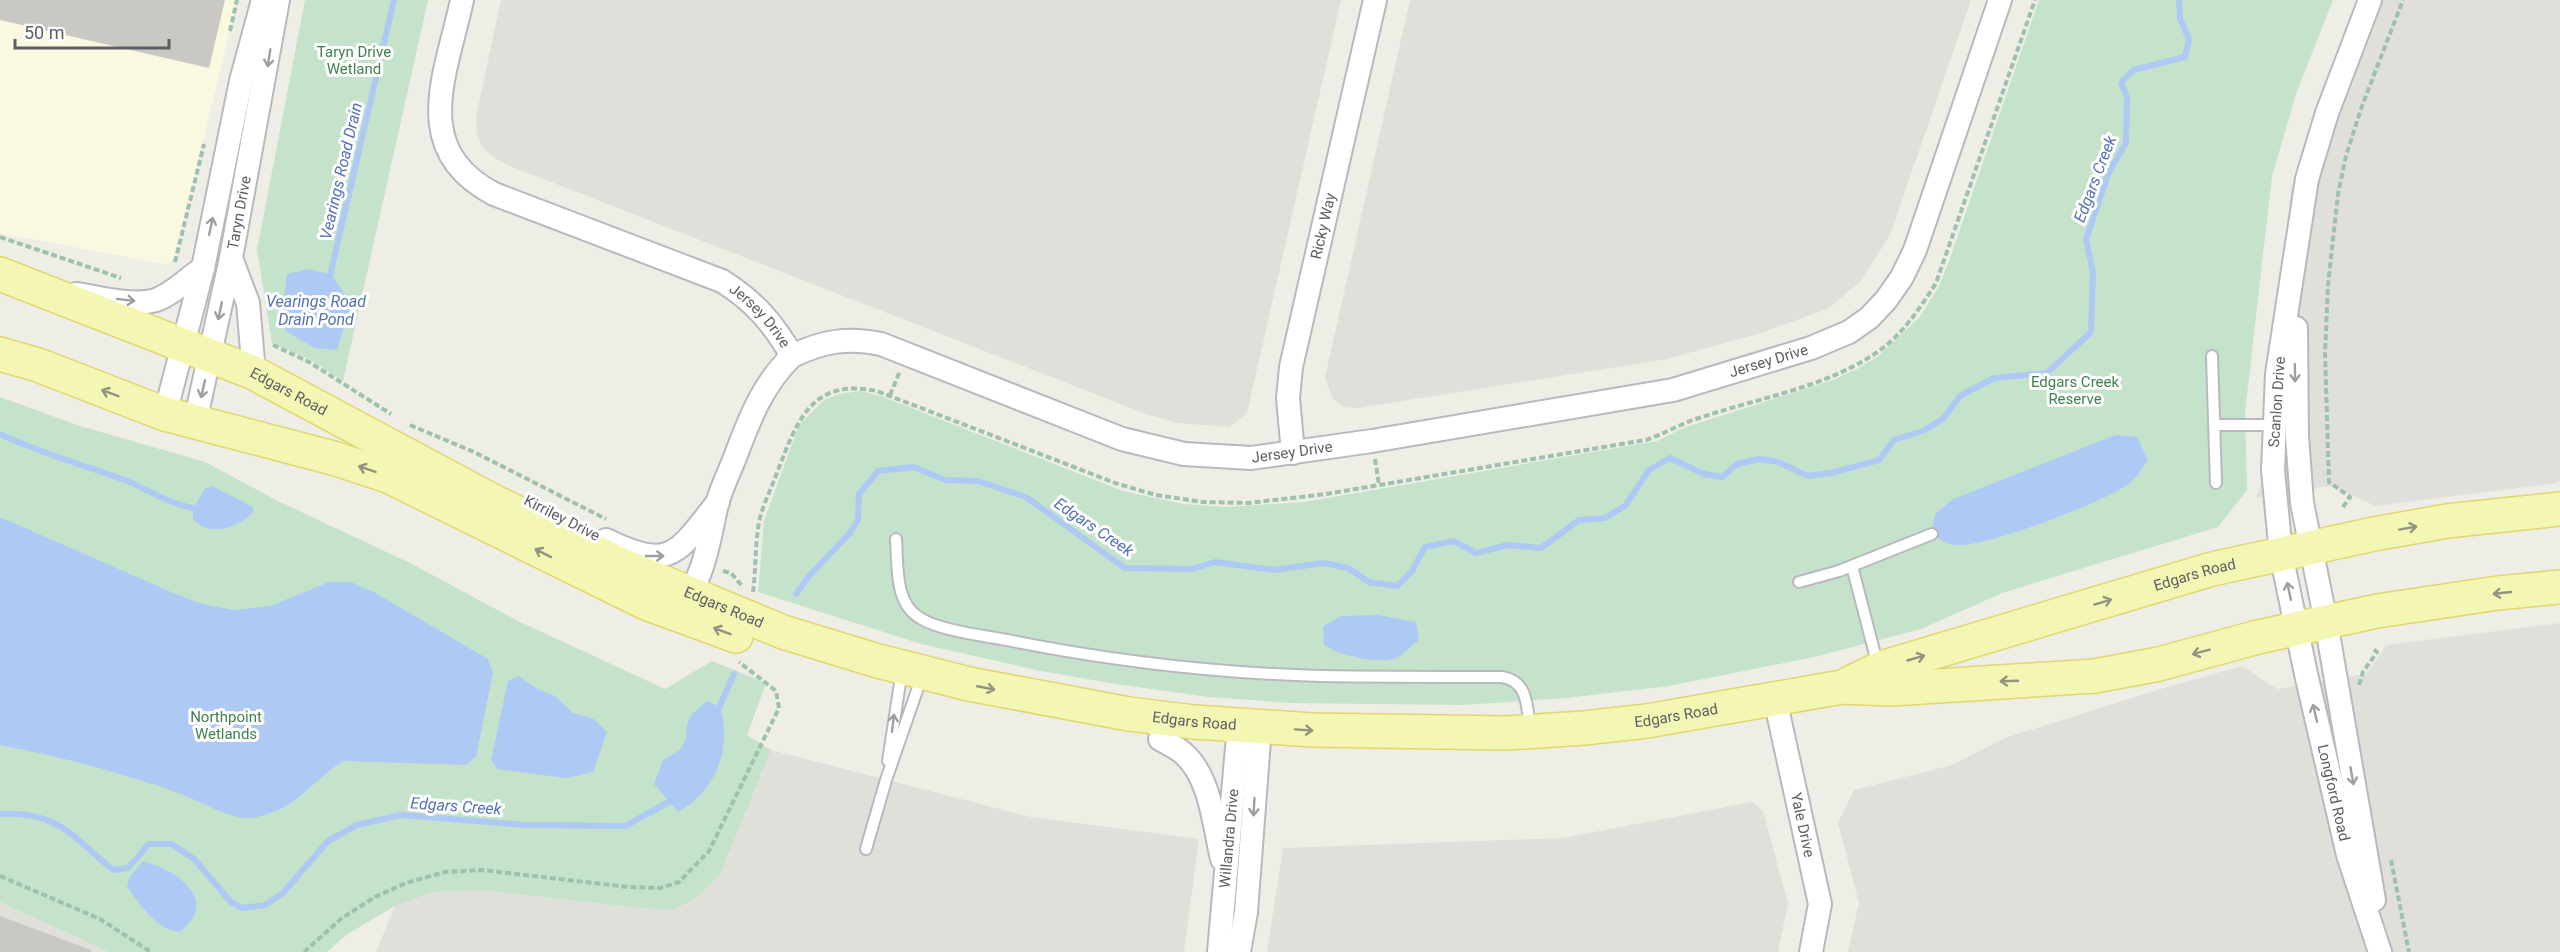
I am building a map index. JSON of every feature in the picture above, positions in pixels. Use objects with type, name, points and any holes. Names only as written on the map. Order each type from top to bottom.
[{"type":"main road","name":"Edgars Road","points":[[0,274],[47,290],[396,428],[493,501],[624,566],[681,603],[780,652],[910,679],[969,684],[1248,737]]},
{"type":"main road","name":"Edgars Road","points":[[0,354],[38,365],[180,418],[333,458],[388,476],[573,568],[681,603],[748,604],[783,632],[910,679],[1046,722],[1160,739],[1248,737],[1312,730],[1519,733],[1647,721],[1842,687],[1891,689],[2095,676],[2159,664],[2377,611],[2498,593],[2560,587]]},
{"type":"main road","name":"Edgars Road","points":[[1842,687],[1879,669],[2164,582],[2296,551],[2447,521],[2557,508]]},
{"type":"street","name":"Taryn Drive","points":[[180,418],[197,350],[203,268],[241,81],[263,0]]},
{"type":"street","name":"Taryn Drive","points":[[180,418],[197,350],[231,258],[278,0]]},
{"type":"street","name":"Jersey Drive","points":[[462,0],[440,111],[440,127],[446,147],[458,167],[475,184],[494,194],[722,281],[744,295],[759,309],[777,331],[792,356],[814,345],[836,340],[858,339],[881,344],[1122,439],[1154,448],[1222,458],[1293,453],[1673,390],[1811,348],[1849,332],[1869,318],[1886,300],[1902,277],[1915,250],[2000,0]]},
{"type":"street","name":"Ricky Way","points":[[1293,453],[1288,398],[1291,367],[1375,0]]},
{"type":"street","name":"Scanlon Drive","points":[[2296,551],[2273,470],[2273,425],[2277,374],[2307,179],[2315,148],[2370,0]]},
{"type":"street","name":"Scanlon Drive","points":[[2296,551],[2302,503],[2295,372],[2297,251]]},
{"type":"street","points":[[231,258],[248,303],[254,373]]},
{"type":"street","points":[[47,290],[136,301],[154,300],[166,295],[203,268]]},
{"type":"street","name":"Kirriley Drive","points":[[681,603],[702,562],[718,502],[760,395],[773,374],[792,356]]},
{"type":"street","name":"Kirriley Drive","points":[[396,428],[463,468],[572,524],[622,548],[646,556],[656,557],[677,552],[718,502]]},
{"type":"street","points":[[2296,551],[2312,625]]},
{"type":"street","points":[[2296,551],[2312,625]]},
{"type":"street","name":"Longford Road","points":[[2312,625],[2382,952]]},
{"type":"street","name":"Yale Drive","points":[[1775,699],[1820,904],[1811,952]]},
{"type":"street","name":"Willandra Drive","points":[[1219,952],[1226,878],[1248,737]]},
{"type":"street","name":"Willandra Drive","points":[[1239,952],[1248,890],[1248,737]]},
{"type":"street","points":[[1160,739],[1183,753],[1192,763],[1202,782],[1226,878]]},
{"type":"lane","points":[[2212,356],[2216,483]]},
{"type":"lane","points":[[2214,425],[2273,425]]},
{"type":"lane","points":[[1799,582],[1852,566],[1932,534]]},
{"type":"lane","points":[[896,539],[899,583],[904,603],[920,618],[957,630],[1121,659],[1217,669],[1318,676],[1514,679],[1527,701],[1519,733]]},
{"type":"lane","points":[[1852,566],[1879,669]]},
{"type":"lane","points":[[886,780],[910,679]]},
{"type":"lane","points":[[866,849],[886,780],[910,679]]},
{"type":"path","points":[[229,35],[237,0]]},
{"type":"path","points":[[748,604],[759,523],[793,431],[810,406],[825,395],[839,389],[851,387],[877,391],[1118,484],[1156,495],[1202,502],[1249,503],[1317,495],[1646,440],[1688,421],[1850,368],[1875,354],[1893,339],[1911,321],[1936,283],[2034,0]]},
{"type":"path","points":[[2343,507],[2350,497],[2329,482],[2325,418],[2325,352],[2332,236],[2346,156],[2403,0]]},
{"type":"path","points":[[169,271],[179,251],[206,139]]},
{"type":"path","points":[[0,237],[128,279]]},
{"type":"path","points":[[251,340],[269,343],[309,362],[396,428],[474,452],[612,523]]},
{"type":"path","points":[[702,562],[731,573],[748,604]]},
{"type":"path","points":[[2358,689],[2363,672],[2377,652],[2372,648]]},
{"type":"path","points":[[304,952],[342,918],[375,897],[406,883],[446,872],[482,870],[628,887],[660,888],[679,882],[709,851],[779,708],[776,691],[746,667]]},
{"type":"path","points":[[2389,849],[2409,952]]},
{"type":"path","points":[[0,876],[100,919],[151,952]]},
{"type":"shaded area","points":[[0,0],[237,0],[176,254],[169,265],[0,233]]},
{"type":"shaded area","points":[[501,0],[1341,0],[1247,413],[1229,427],[1177,423],[1146,414],[510,166],[493,157],[482,146],[477,134],[476,117]]},
{"type":"shaded area","points":[[1410,0],[1971,0],[1890,235],[1860,282],[1827,309],[1761,333],[1667,359],[1358,408],[1343,407],[1332,397],[1325,377]]},
{"type":"shaded area","points":[[2357,0],[2560,0],[2560,481],[2557,483],[2376,506],[2331,486],[2256,498],[2266,471],[2291,188]]},
{"type":"shaded area","points":[[2560,623],[2560,952],[1848,952],[1859,903],[1838,823],[1854,790],[1952,765],[2005,738],[2242,666],[2277,689],[2366,674],[2386,645]]},
{"type":"shaded area","points":[[771,750],[1031,817],[1199,839],[1184,952],[376,952],[395,906],[433,892],[483,890],[673,910],[698,897],[720,875]]},
{"type":"shaded area","points":[[1752,802],[1763,811],[1788,903],[1778,952],[1267,952],[1283,848],[1563,838]]},
{"type":"shaded area","points":[[0,902],[109,952],[0,952]]},
{"type":"green space","name":"Taryn Drive Wetland","points":[[305,0],[428,0],[343,381],[311,360],[272,343],[257,250]]},
{"type":"green space","name":"Edgars Creek Reserve","points":[[2039,0],[2333,0],[2297,91],[2272,176],[2245,413],[2247,490],[2218,527],[2002,593],[1921,629],[1814,657],[1669,686],[1566,698],[1462,705],[1292,703],[1209,697],[1116,684],[1041,671],[921,644],[758,592],[764,521],[799,425],[824,400],[840,394],[860,391],[881,396],[1123,491],[1184,504],[1226,507],[1304,502],[1657,441],[1683,428],[1833,380],[1857,369],[1877,357],[1919,318],[1938,288]]},
{"type":"green space","name":"Northpoint Wetlands","points":[[0,397],[80,426],[205,462],[278,501],[412,564],[518,621],[665,689],[712,661],[766,683],[747,735],[771,750],[720,875],[698,897],[673,910],[483,890],[433,892],[395,906],[346,935],[327,952],[109,952],[0,902]]},
{"type":"water","name":"Vearings Road Drain Pond","points":[[308,269],[331,274],[350,308],[337,350],[314,348],[286,331],[283,309],[287,274]]},
{"type":"water","points":[[2116,435],[2137,437],[2148,460],[2133,480],[2113,493],[2042,523],[1989,540],[1953,545],[1938,537],[1932,529],[1935,514],[1953,499]]},
{"type":"water","points":[[212,486],[253,507],[253,512],[240,523],[224,529],[207,528],[200,525],[193,519],[193,509],[205,488]]},
{"type":"water","points":[[0,517],[202,604],[234,610],[270,606],[329,582],[351,582],[372,591],[488,659],[493,673],[476,757],[466,765],[344,761],[280,809],[247,818],[226,813],[176,792],[111,771],[0,745]]},
{"type":"water","points":[[1378,615],[1416,622],[1419,640],[1396,658],[1389,660],[1359,658],[1324,645],[1323,626],[1341,616]]},
{"type":"water","points":[[519,676],[536,688],[555,696],[573,713],[594,719],[607,732],[593,772],[566,778],[497,769],[491,760],[508,681]]},
{"type":"water","points":[[707,701],[720,707],[724,738],[722,753],[711,781],[702,793],[678,812],[654,784],[663,760],[680,750],[686,738],[687,724],[692,714]]},
{"type":"water","points":[[143,861],[156,865],[180,879],[195,897],[196,908],[192,920],[180,932],[163,927],[143,908],[127,887],[129,878]]},
{"type":"building","points":[[0,0],[225,0],[209,68],[0,20]]},
{"type":"building","points":[[0,916],[91,950],[91,952],[0,952]]},
{"type":"waterway","name":"Vearings Road Drain","points":[[329,280],[394,0]]},
{"type":"waterway","name":"Edgars Creek","points":[[796,594],[809,576],[850,533],[858,519],[859,494],[878,471],[914,467],[945,480],[978,481],[1026,497],[1125,568],[1192,569],[1215,562],[1274,570],[1324,563],[1348,568],[1369,582],[1397,586],[1412,571],[1425,547],[1454,541],[1476,553],[1508,545],[1541,548],[1579,520],[1605,518],[1625,506],[1649,470],[1670,458],[1704,474],[1722,477],[1737,464],[1759,459],[1778,462],[1808,476],[1831,473],[1879,460],[1894,440],[1923,431],[1944,418],[1960,396],[1994,378],[2047,373],[2091,332],[2093,273],[2086,239],[2109,172],[2126,143],[2127,97],[2121,83],[2133,70],[2185,57],[2189,39],[2180,19],[2179,0]]},
{"type":"waterway","name":"Vearings Road Drain","points":[[0,434],[127,481],[172,502],[201,509]]},
{"type":"waterway","name":"Edgars Creek","points":[[717,712],[734,674]]},
{"type":"waterway","name":"Edgars Creek","points":[[0,814],[20,814],[50,821],[75,837],[113,870],[128,868],[149,844],[172,844],[194,859],[231,902],[242,908],[265,905],[282,894],[328,841],[357,825],[401,815],[525,825],[625,826],[669,802],[673,795]]}]
